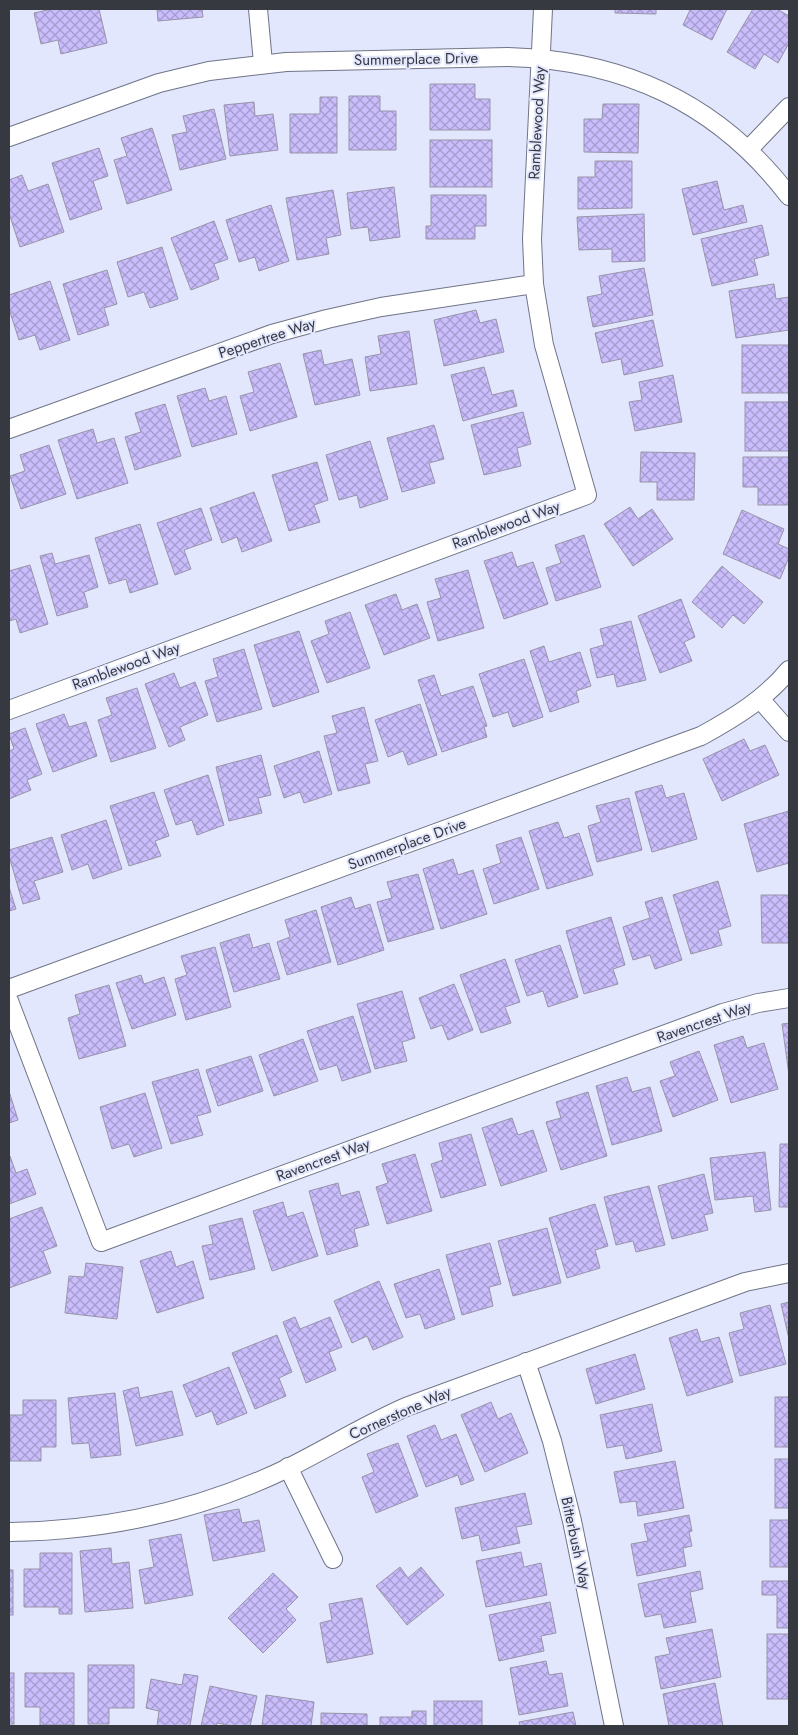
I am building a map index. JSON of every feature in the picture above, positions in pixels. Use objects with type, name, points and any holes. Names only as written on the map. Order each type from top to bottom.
[{"type":"street","points":[[258,9],[262,63]]},
{"type":"street","name":"Ramblewood Way","points":[[9,710],[587,494],[544,345],[534,284],[532,239],[543,9]]},
{"type":"street","name":"Summerplace Drive","points":[[9,137],[159,83],[209,71],[262,63],[508,57],[540,58],[578,63],[613,72],[647,83],[679,99],[709,117],[748,150],[775,177],[789,196]]},
{"type":"street","points":[[748,150],[789,107]]},
{"type":"street","name":"Peppertree Way","points":[[9,429],[272,334],[381,306],[534,284]]},
{"type":"street","name":"Summerplace Drive","points":[[9,989],[701,736],[733,719],[760,699],[789,670]]},
{"type":"street","points":[[760,699],[789,732]]},
{"type":"street","name":"Ravencrest Way","points":[[9,1001],[102,1242],[723,1013],[758,1003],[789,998]]},
{"type":"street","name":"Cornerstone Way","points":[[9,1532],[36,1532],[103,1525],[147,1517],[212,1499],[254,1483],[288,1467],[376,1420],[526,1362],[745,1282],[789,1273]]},
{"type":"street","name":"Bitterbush Way","points":[[526,1362],[552,1441],[572,1521],[614,1726]]},
{"type":"street","points":[[288,1467],[333,1559]]},
{"type":"building","points":[[52,9],[99,9],[107,43],[61,54],[58,40],[41,44],[34,13]]},
{"type":"building","points":[[157,9],[202,9],[203,17],[158,21]]},
{"type":"building","points":[[615,9],[656,9],[656,14],[615,13]]},
{"type":"building","points":[[688,9],[727,9],[712,40],[683,25],[690,10]]},
{"type":"building","points":[[753,9],[777,9],[789,16],[789,43],[778,63],[764,54],[755,69],[727,52]]},
{"type":"building","points":[[430,84],[475,84],[475,99],[490,99],[490,130],[430,130]]},
{"type":"building","points":[[349,96],[380,96],[380,111],[396,111],[396,150],[349,150]]},
{"type":"building","points":[[320,97],[337,97],[337,153],[290,153],[290,114],[320,114]]},
{"type":"building","points":[[254,102],[255,116],[273,114],[278,150],[230,156],[224,105]]},
{"type":"building","points":[[603,104],[639,104],[638,153],[584,152],[584,119],[602,119]]},
{"type":"building","points":[[214,109],[226,159],[180,170],[172,135],[187,132],[183,116]]},
{"type":"building","points":[[152,128],[172,190],[127,204],[114,160],[127,156],[121,138]]},
{"type":"building","points":[[430,140],[492,140],[492,187],[430,187]]},
{"type":"building","points":[[99,148],[108,176],[93,181],[102,209],[70,220],[52,163]]},
{"type":"building","points":[[595,161],[632,161],[632,208],[578,209],[578,177],[595,177]]},
{"type":"building","points":[[22,175],[28,191],[48,184],[64,232],[20,247],[9,213],[9,180]]},
{"type":"building","points":[[717,181],[724,210],[743,205],[747,222],[693,235],[682,189]]},
{"type":"building","points":[[394,187],[400,237],[370,241],[368,227],[351,229],[347,193]]},
{"type":"building","points":[[333,190],[341,235],[326,238],[329,254],[297,260],[286,198]]},
{"type":"building","points":[[431,195],[486,195],[486,226],[475,226],[475,239],[426,239],[426,226],[431,226]]},
{"type":"building","points":[[271,205],[289,261],[259,271],[255,257],[239,262],[226,220]]},
{"type":"building","points":[[644,214],[645,261],[612,262],[612,249],[579,250],[577,217]]},
{"type":"building","points":[[214,221],[228,259],[214,264],[219,279],[191,290],[171,238]]},
{"type":"building","points":[[762,225],[769,255],[754,259],[758,275],[712,286],[701,239]]},
{"type":"building","points":[[162,247],[178,299],[150,308],[144,292],[128,297],[117,262]]},
{"type":"building","points":[[644,268],[653,315],[593,327],[587,297],[602,294],[599,276]]},
{"type":"building","points":[[107,270],[117,304],[104,308],[109,325],[78,335],[63,284]]},
{"type":"building","points":[[50,281],[70,340],[40,350],[35,335],[19,340],[9,309],[9,295]]},
{"type":"building","points":[[774,284],[776,299],[789,297],[789,330],[736,338],[729,291]]},
{"type":"building","points":[[476,310],[480,323],[496,319],[504,352],[444,366],[434,320]]},
{"type":"building","points":[[653,320],[663,366],[624,375],[621,359],[602,363],[595,333]]},
{"type":"building","points":[[409,331],[417,384],[370,391],[365,357],[381,354],[378,336]]},
{"type":"building","points":[[742,345],[789,345],[789,393],[742,393]]},
{"type":"building","points":[[321,350],[324,365],[352,359],[360,395],[315,405],[303,354]]},
{"type":"building","points":[[280,363],[297,417],[250,431],[240,396],[254,392],[248,372]]},
{"type":"building","points":[[484,367],[492,395],[513,390],[517,406],[463,421],[451,375]]},
{"type":"building","points":[[673,375],[682,422],[635,431],[629,402],[642,400],[639,382]]},
{"type":"building","points":[[205,388],[209,401],[226,396],[237,434],[192,447],[177,396]]},
{"type":"building","points":[[745,402],[789,402],[789,451],[745,451]]},
{"type":"building","points":[[165,404],[181,456],[135,470],[125,437],[141,432],[135,413]]},
{"type":"building","points":[[523,412],[531,444],[517,448],[521,466],[484,475],[471,425]]},
{"type":"building","points":[[434,425],[444,459],[429,463],[435,483],[402,492],[387,438]]},
{"type":"building","points":[[93,429],[97,443],[114,438],[128,483],[77,499],[58,440]]},
{"type":"building","points":[[370,441],[388,499],[360,508],[357,495],[339,500],[326,455]]},
{"type":"building","points":[[49,445],[66,494],[21,509],[10,476],[25,471],[20,455]]},
{"type":"building","points":[[641,452],[695,453],[694,500],[657,500],[657,482],[640,482]]},
{"type":"building","points":[[743,457],[789,457],[789,505],[758,505],[758,487],[743,487]]},
{"type":"building","points":[[317,462],[328,500],[314,505],[320,522],[289,531],[272,475]]},
{"type":"building","points":[[254,492],[272,541],[242,552],[237,537],[222,543],[210,508]]},
{"type":"building","points":[[630,507],[638,519],[652,509],[673,539],[633,566],[604,524]]},
{"type":"building","points":[[201,508],[212,540],[184,550],[191,569],[175,575],[157,523]]},
{"type":"building","points":[[742,510],[784,529],[778,544],[789,549],[789,557],[780,579],[723,554]]},
{"type":"building","points":[[140,524],[158,584],[130,593],[126,579],[109,584],[95,538]]},
{"type":"building","points":[[584,535],[601,587],[556,601],[546,568],[561,563],[555,545]]},
{"type":"building","points":[[512,552],[517,567],[533,562],[548,604],[504,619],[484,561]]},
{"type":"building","points":[[52,553],[55,564],[89,555],[98,587],[84,592],[88,607],[57,616],[40,556]]},
{"type":"building","points":[[30,565],[48,624],[20,633],[16,619],[9,621],[9,571]]},
{"type":"building","points":[[722,566],[763,602],[744,624],[733,615],[722,628],[692,602]]},
{"type":"building","points":[[468,570],[484,628],[438,641],[427,602],[441,598],[435,579]]},
{"type":"building","points":[[396,594],[402,610],[417,604],[430,638],[384,655],[365,605]]},
{"type":"building","points":[[681,599],[695,637],[684,642],[692,661],[660,673],[638,616]]},
{"type":"building","points":[[350,612],[370,668],[327,683],[311,641],[329,634],[325,621]]},
{"type":"building","points":[[631,621],[646,680],[617,687],[614,674],[597,678],[590,649],[604,645],[600,629]]},
{"type":"building","points":[[299,631],[319,692],[273,707],[254,645]]},
{"type":"building","points":[[544,646],[549,662],[580,652],[591,686],[576,691],[579,702],[550,712],[530,651]]},
{"type":"building","points":[[244,649],[262,709],[217,722],[205,681],[218,677],[213,659]]},
{"type":"building","points":[[524,659],[543,717],[513,727],[508,712],[493,717],[479,674]]},
{"type":"building","points":[[174,673],[180,688],[195,682],[208,715],[180,727],[185,740],[169,747],[145,684]]},
{"type":"building","points":[[434,675],[441,696],[473,686],[487,726],[484,727],[487,737],[442,752],[418,680]]},
{"type":"building","points":[[137,688],[156,748],[111,762],[98,720],[112,715],[106,698]]},
{"type":"building","points":[[420,704],[437,755],[408,765],[403,751],[388,757],[375,720]]},
{"type":"building","points":[[364,707],[378,761],[365,764],[370,783],[338,791],[324,736],[337,733],[332,716]]},
{"type":"building","points":[[64,714],[69,727],[86,722],[97,756],[53,772],[36,724]]},
{"type":"building","points":[[25,728],[42,774],[27,780],[31,790],[9,799],[9,751],[14,749],[9,734]]},
{"type":"building","points":[[744,739],[750,751],[765,745],[779,775],[722,801],[703,759]]},
{"type":"building","points":[[319,751],[332,794],[304,803],[300,792],[284,798],[274,766]]},
{"type":"building","points":[[261,755],[271,795],[258,798],[262,813],[229,821],[216,767]]},
{"type":"building","points":[[208,775],[224,825],[197,835],[192,820],[176,825],[164,790]]},
{"type":"building","points":[[662,785],[666,798],[684,793],[697,839],[652,852],[635,792]]},
{"type":"building","points":[[154,792],[169,836],[155,841],[161,856],[129,866],[110,806]]},
{"type":"building","points":[[629,798],[642,850],[597,862],[588,826],[601,822],[596,806]]},
{"type":"building","points":[[789,811],[789,863],[757,872],[744,824]]},
{"type":"building","points":[[106,820],[122,869],[93,879],[88,864],[72,870],[61,835]]},
{"type":"building","points":[[558,822],[564,838],[579,833],[593,875],[547,889],[529,831]]},
{"type":"building","points":[[52,837],[63,872],[34,881],[40,899],[23,904],[9,856],[9,850]]},
{"type":"building","points":[[521,837],[539,889],[494,904],[483,869],[501,863],[496,845]]},
{"type":"building","points":[[453,859],[458,875],[473,870],[487,914],[441,929],[423,869]]},
{"type":"building","points":[[418,874],[434,929],[388,942],[377,902],[392,898],[387,882]]},
{"type":"building","points":[[718,881],[731,926],[718,930],[722,945],[691,954],[673,895]]},
{"type":"building","points":[[9,887],[16,909],[9,911]]},
{"type":"building","points":[[761,895],[789,895],[789,943],[762,943]]},
{"type":"building","points":[[351,897],[355,909],[370,904],[384,950],[338,965],[321,907]]},
{"type":"building","points":[[662,897],[682,960],[655,969],[650,955],[633,960],[623,927],[650,918],[645,902]]},
{"type":"building","points":[[316,910],[331,962],[287,975],[277,942],[290,937],[285,920]]},
{"type":"building","points":[[611,917],[625,965],[613,969],[618,984],[584,994],[566,931]]},
{"type":"building","points":[[249,934],[253,948],[269,943],[280,979],[234,992],[220,943]]},
{"type":"building","points":[[560,945],[578,997],[548,1007],[543,991],[527,996],[515,960]]},
{"type":"building","points":[[215,947],[231,1007],[186,1020],[175,979],[187,975],[181,956]]},
{"type":"building","points":[[505,959],[520,1002],[505,1007],[511,1023],[481,1033],[460,975]]},
{"type":"building","points":[[141,975],[144,984],[164,977],[176,1015],[132,1029],[116,983]]},
{"type":"building","points":[[454,984],[473,1030],[448,1040],[442,1025],[431,1029],[419,998]]},
{"type":"building","points":[[109,985],[126,1046],[79,1059],[68,1018],[80,1014],[75,995]]},
{"type":"building","points":[[402,991],[415,1038],[402,1042],[407,1061],[375,1069],[357,1004]]},
{"type":"building","points":[[353,1016],[371,1072],[342,1081],[337,1065],[320,1070],[307,1031]]},
{"type":"building","points":[[789,1023],[789,1075],[782,1024]]},
{"type":"building","points":[[743,1036],[747,1048],[764,1043],[778,1089],[731,1103],[714,1045]]},
{"type":"building","points":[[303,1039],[318,1081],[274,1096],[259,1055]]},
{"type":"building","points":[[699,1051],[718,1100],[673,1117],[660,1081],[675,1076],[670,1062]]},
{"type":"building","points":[[251,1056],[263,1091],[218,1106],[206,1070]]},
{"type":"building","points":[[198,1069],[211,1112],[197,1116],[203,1135],[171,1144],[152,1082]]},
{"type":"building","points":[[627,1077],[632,1092],[650,1087],[662,1131],[612,1145],[596,1086]]},
{"type":"building","points":[[9,1091],[18,1120],[9,1123]]},
{"type":"building","points":[[588,1092],[607,1156],[561,1170],[546,1122],[561,1118],[556,1102]]},
{"type":"building","points":[[145,1093],[162,1148],[134,1157],[129,1144],[112,1149],[100,1107]]},
{"type":"building","points":[[512,1118],[518,1135],[533,1130],[547,1171],[501,1186],[482,1128]]},
{"type":"building","points":[[471,1134],[486,1185],[441,1198],[431,1164],[443,1160],[439,1143]]},
{"type":"building","points":[[780,1144],[789,1144],[789,1207],[779,1207]]},
{"type":"building","points":[[765,1152],[771,1210],[755,1212],[753,1196],[715,1200],[710,1158]]},
{"type":"building","points":[[415,1154],[432,1211],[387,1224],[376,1187],[388,1183],[382,1164]]},
{"type":"building","points":[[9,1157],[16,1173],[27,1169],[36,1194],[9,1204]]},
{"type":"building","points":[[704,1174],[713,1213],[704,1215],[708,1230],[672,1239],[658,1186]]},
{"type":"building","points":[[338,1183],[341,1196],[359,1191],[369,1225],[354,1229],[358,1246],[327,1255],[309,1191]]},
{"type":"building","points":[[649,1186],[665,1245],[636,1252],[633,1241],[616,1245],[604,1197]]},
{"type":"building","points":[[283,1202],[287,1217],[303,1212],[318,1256],[272,1271],[253,1211]]},
{"type":"building","points":[[595,1204],[608,1246],[595,1250],[600,1268],[567,1278],[549,1218]]},
{"type":"building","points":[[42,1207],[57,1246],[43,1251],[51,1273],[9,1288],[9,1219]]},
{"type":"building","points":[[242,1218],[255,1269],[210,1280],[202,1246],[213,1244],[209,1226]]},
{"type":"building","points":[[547,1228],[561,1283],[513,1296],[498,1241]]},
{"type":"building","points":[[490,1243],[501,1284],[489,1287],[493,1306],[462,1315],[446,1255]]},
{"type":"building","points":[[171,1251],[176,1267],[193,1261],[204,1298],[157,1313],[140,1261]]},
{"type":"building","points":[[86,1263],[123,1267],[117,1319],[65,1313],[69,1276],[84,1277]]},
{"type":"building","points":[[439,1269],[455,1319],[425,1329],[420,1314],[406,1318],[394,1284]]},
{"type":"building","points":[[379,1281],[403,1337],[373,1350],[367,1336],[352,1343],[334,1301]]},
{"type":"building","points":[[789,1302],[789,1339],[781,1304]]},
{"type":"building","points":[[770,1305],[786,1364],[740,1376],[729,1333],[744,1329],[740,1313]]},
{"type":"building","points":[[295,1317],[300,1329],[330,1317],[342,1347],[329,1352],[336,1370],[306,1383],[283,1322]]},
{"type":"building","points":[[697,1329],[701,1342],[719,1337],[733,1382],[687,1396],[669,1338]]},
{"type":"building","points":[[277,1335],[292,1372],[279,1378],[286,1396],[255,1409],[232,1353]]},
{"type":"building","points":[[635,1354],[645,1389],[596,1404],[586,1369]]},
{"type":"building","points":[[229,1367],[247,1413],[217,1425],[212,1411],[196,1417],[183,1385]]},
{"type":"building","points":[[138,1387],[140,1398],[172,1391],[183,1435],[136,1446],[123,1391]]},
{"type":"building","points":[[115,1393],[121,1455],[91,1458],[89,1443],[72,1444],[68,1398]]},
{"type":"building","points":[[775,1397],[789,1397],[789,1447],[775,1447]]},
{"type":"building","points":[[23,1400],[56,1400],[56,1447],[41,1447],[41,1461],[10,1461],[10,1415],[23,1415]]},
{"type":"building","points":[[491,1402],[498,1419],[511,1413],[528,1453],[485,1472],[461,1415]]},
{"type":"building","points":[[652,1404],[662,1451],[626,1459],[623,1445],[607,1448],[600,1415]]},
{"type":"building","points":[[435,1425],[441,1440],[456,1434],[474,1480],[461,1485],[458,1475],[426,1487],[407,1436]]},
{"type":"building","points":[[398,1443],[418,1496],[376,1513],[362,1477],[374,1472],[367,1454]]},
{"type":"building","points":[[775,1459],[789,1459],[789,1508],[775,1508]]},
{"type":"building","points":[[675,1461],[684,1508],[638,1516],[636,1501],[620,1503],[614,1472]]},
{"type":"building","points":[[525,1493],[532,1524],[516,1527],[520,1543],[482,1551],[479,1535],[462,1539],[455,1508]]},
{"type":"building","points":[[239,1509],[242,1523],[259,1520],[265,1551],[213,1561],[204,1515]]},
{"type":"building","points":[[689,1515],[692,1531],[689,1532],[692,1546],[683,1548],[686,1566],[637,1576],[631,1544],[648,1541],[644,1524]]},
{"type":"building","points":[[770,1520],[789,1520],[789,1567],[770,1567]]},
{"type":"building","points":[[181,1534],[193,1595],[145,1604],[139,1570],[154,1567],[149,1540]]},
{"type":"building","points":[[111,1548],[112,1564],[129,1562],[133,1608],[85,1612],[80,1551]]},
{"type":"building","points":[[521,1552],[524,1567],[541,1563],[547,1595],[486,1607],[476,1561]]},
{"type":"building","points":[[40,1553],[72,1553],[72,1614],[59,1614],[59,1607],[24,1607],[24,1569],[40,1569]]},
{"type":"building","points":[[400,1567],[408,1578],[421,1567],[444,1595],[407,1625],[376,1586]]},
{"type":"building","points":[[9,1570],[13,1570],[13,1615],[9,1615]]},
{"type":"building","points":[[700,1571],[703,1589],[690,1592],[696,1622],[664,1628],[661,1614],[645,1617],[638,1584]]},
{"type":"building","points":[[273,1573],[298,1597],[286,1609],[296,1620],[263,1653],[228,1618]]},
{"type":"building","points":[[762,1581],[789,1581],[789,1628],[777,1628],[777,1595],[762,1595]]},
{"type":"building","points":[[362,1598],[373,1654],[327,1663],[320,1623],[332,1620],[329,1604]]},
{"type":"building","points":[[550,1602],[556,1633],[541,1636],[544,1651],[499,1661],[489,1615]]},
{"type":"building","points":[[712,1629],[721,1677],[661,1689],[655,1657],[670,1654],[666,1638]]},
{"type":"building","points":[[767,1634],[789,1634],[789,1699],[767,1699]]},
{"type":"building","points":[[546,1661],[549,1675],[562,1673],[568,1706],[519,1715],[510,1668]]},
{"type":"building","points":[[88,1665],[134,1665],[134,1708],[109,1708],[109,1724],[88,1724]]},
{"type":"building","points":[[9,1673],[14,1673],[14,1724],[9,1724]]},
{"type":"building","points":[[25,1673],[74,1673],[74,1725],[40,1725],[40,1707],[25,1707]]},
{"type":"building","points":[[184,1674],[198,1676],[190,1726],[157,1726],[159,1711],[146,1708],[151,1679],[182,1685]]},
{"type":"building","points":[[715,1683],[723,1726],[669,1726],[663,1694]]},
{"type":"building","points":[[210,1686],[257,1696],[250,1726],[232,1726],[217,1723],[216,1726],[201,1726]]},
{"type":"building","points":[[266,1695],[314,1702],[311,1726],[262,1726]]},
{"type":"building","points":[[434,1701],[482,1701],[482,1726],[434,1726]]},
{"type":"building","points":[[412,1711],[426,1711],[426,1726],[380,1726],[380,1717],[412,1717]]},
{"type":"building","points":[[573,1712],[576,1726],[520,1726],[519,1722]]},
{"type":"building","points":[[321,1713],[367,1714],[367,1726],[321,1726]]}]
